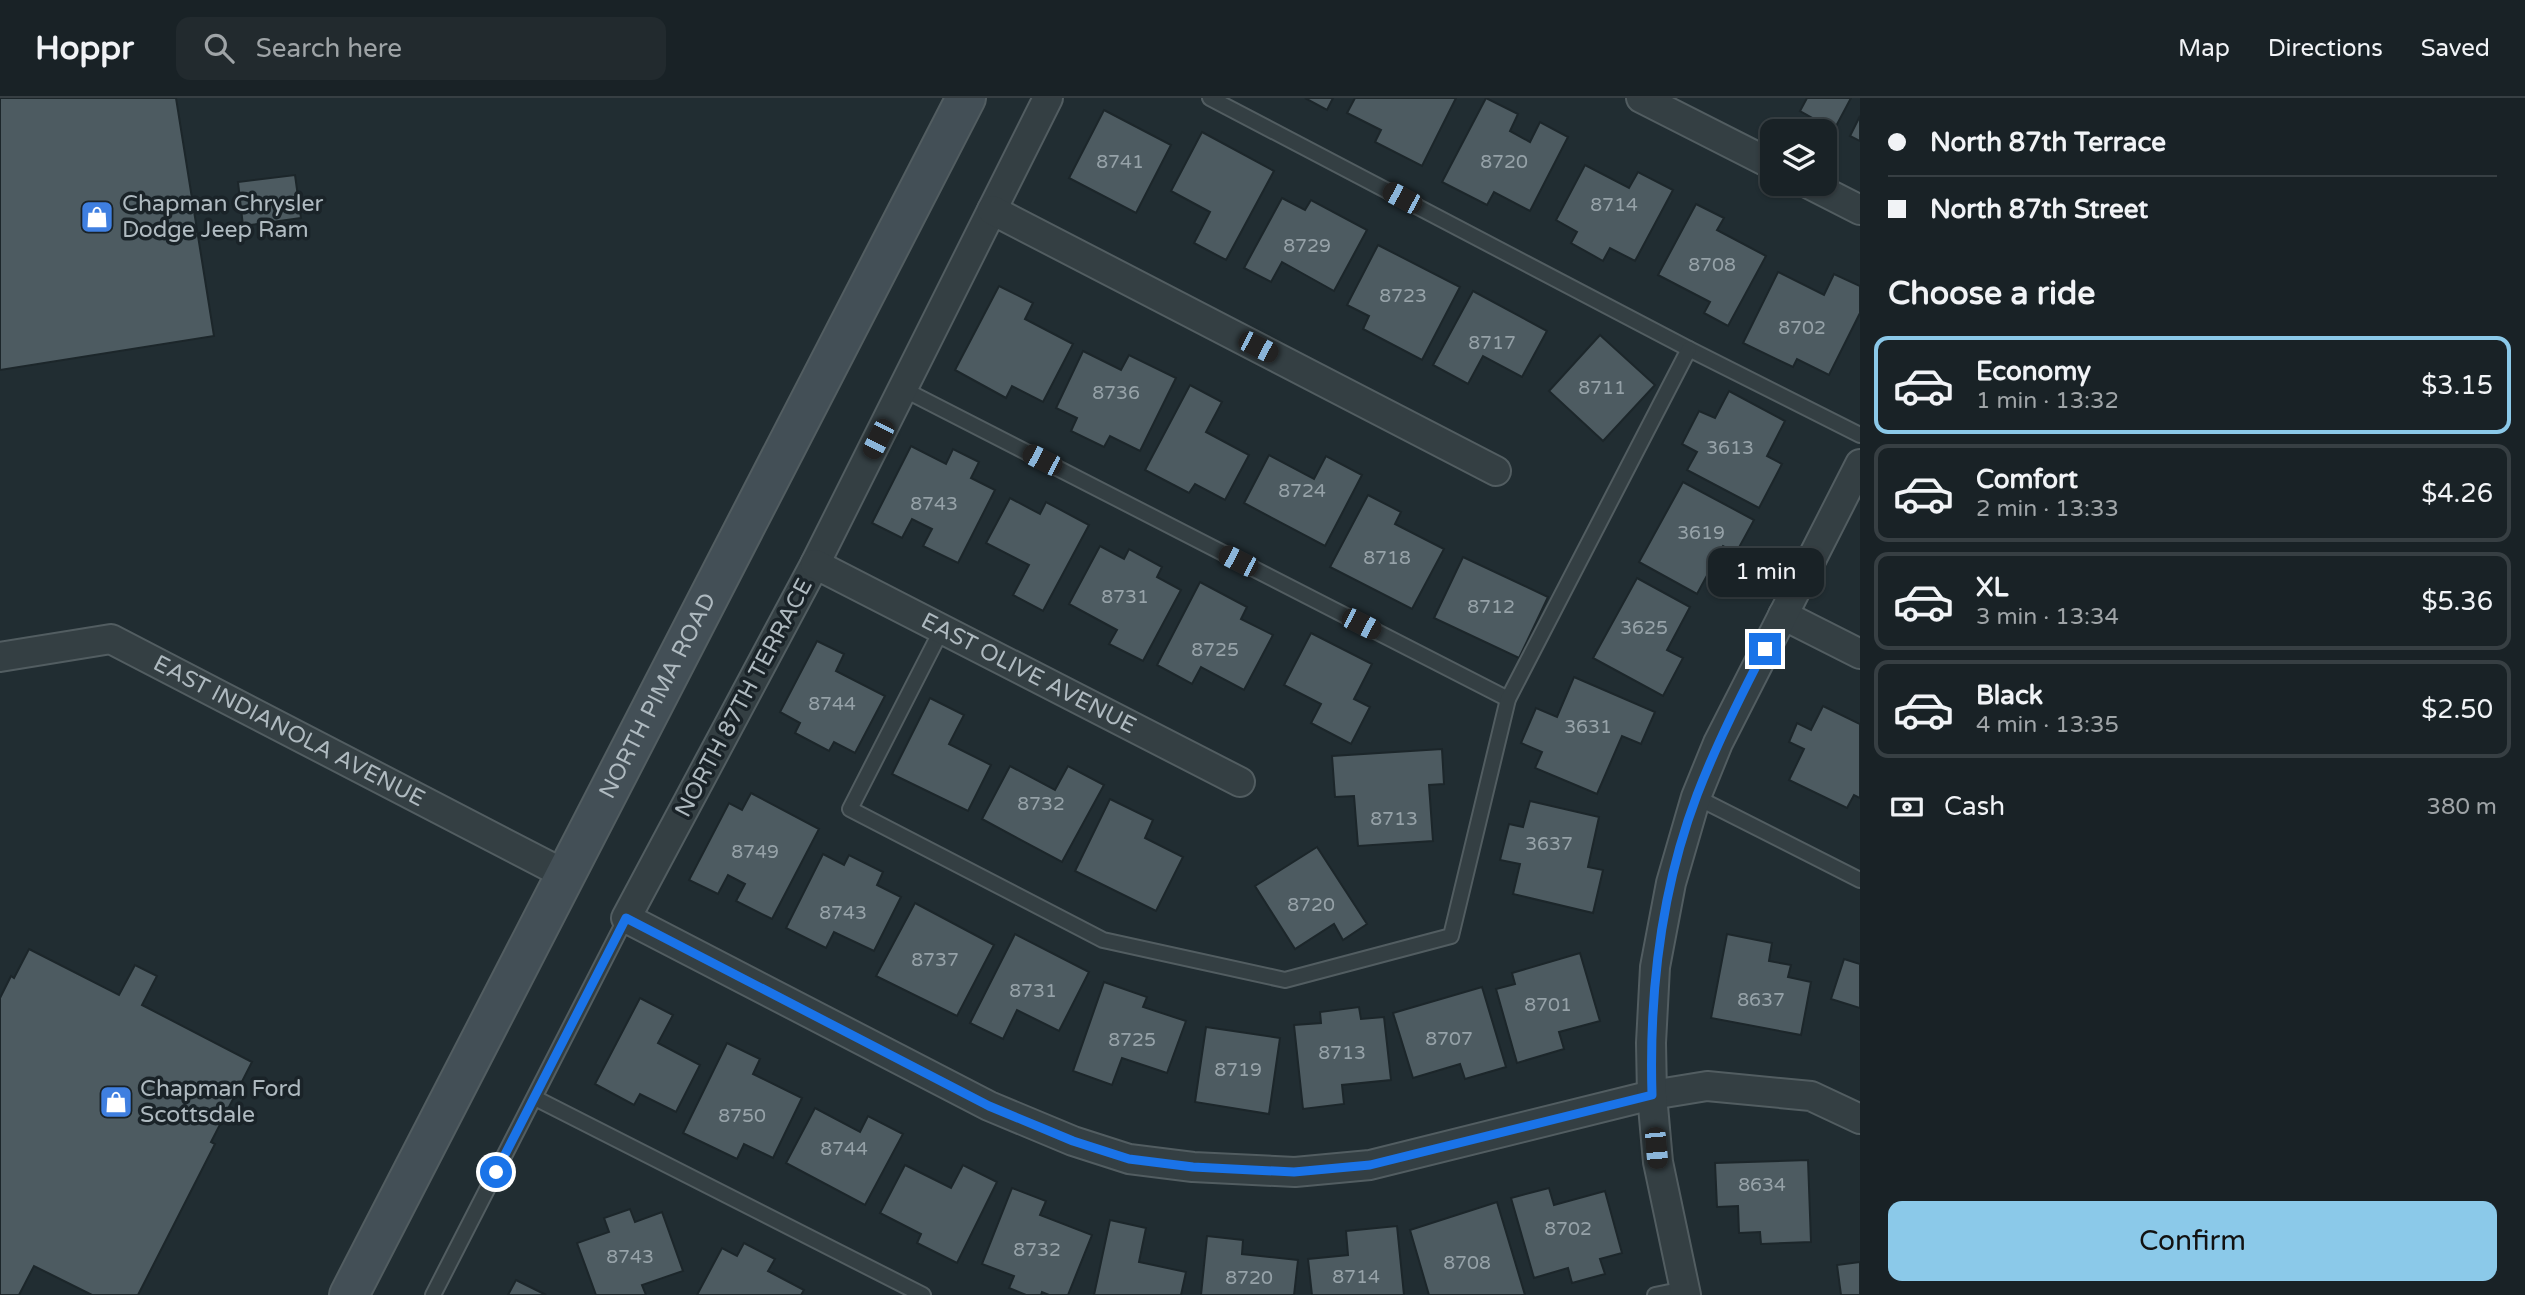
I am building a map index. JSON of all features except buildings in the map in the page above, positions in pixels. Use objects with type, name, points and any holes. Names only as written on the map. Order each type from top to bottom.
[{"type":"main road","name":"NORTH PIMA ROAD","points":[[349,1295],[966,98]]},
{"type":"street","name":"NORTH 87TH TERRACE","points":[[626,918],[816,564],[1048,98]]},
{"type":"street","points":[[1641,98],[1760,158]]},
{"type":"street","points":[[1833,196],[1860,210]]},
{"type":"street","points":[[992,210],[1496,471]]},
{"type":"street","points":[[1685,1292],[1658,1162],[1652,1095],[1651,1043],[1655,967],[1671,883],[1696,797],[1718,743],[1860,464]]},
{"type":"street","name":"EAST OLIVE AVENUE","points":[[816,564],[1240,782]]},
{"type":"street","points":[[1783,615],[1860,654]]},
{"type":"street","name":"EAST INDIANOLA AVENUE","points":[[0,657],[111,639],[566,875]]},
{"type":"street","points":[[626,918],[989,1106],[1073,1141],[1129,1159],[1193,1167],[1294,1172],[1370,1165],[1652,1095],[1707,1086],[1811,1096],[1860,1119]]},
{"type":"lane","points":[[1210,98],[1689,349],[1860,435]]},
{"type":"lane","points":[[942,629],[850,809],[1104,940],[1285,980],[1451,936],[1508,699],[1689,349]]},
{"type":"lane","points":[[903,389],[1508,699]]},
{"type":"lane","points":[[1696,797],[1860,880]]},
{"type":"lane","name":"NORTH 87TH TERRACE","points":[[433,1295],[626,918]]},
{"type":"lane","points":[[535,1098],[923,1295]]},
{"type":"lane","points":[[1655,1295],[1685,1292]]},
{"type":"place","name":"Chapman Chrysler Dodge Jeep Ram","points":[[97,217]]},
{"type":"place","name":"Chapman Ford Scottsdale","points":[[116,1102]]},
{"type":"route","points":[[496,1172],[626,918],[989,1106],[1073,1141],[1129,1159],[1193,1167],[1294,1172],[1370,1165],[1652,1095],[1651,1043],[1655,967],[1671,883],[1696,797],[1718,743],[1765,649]]}]
